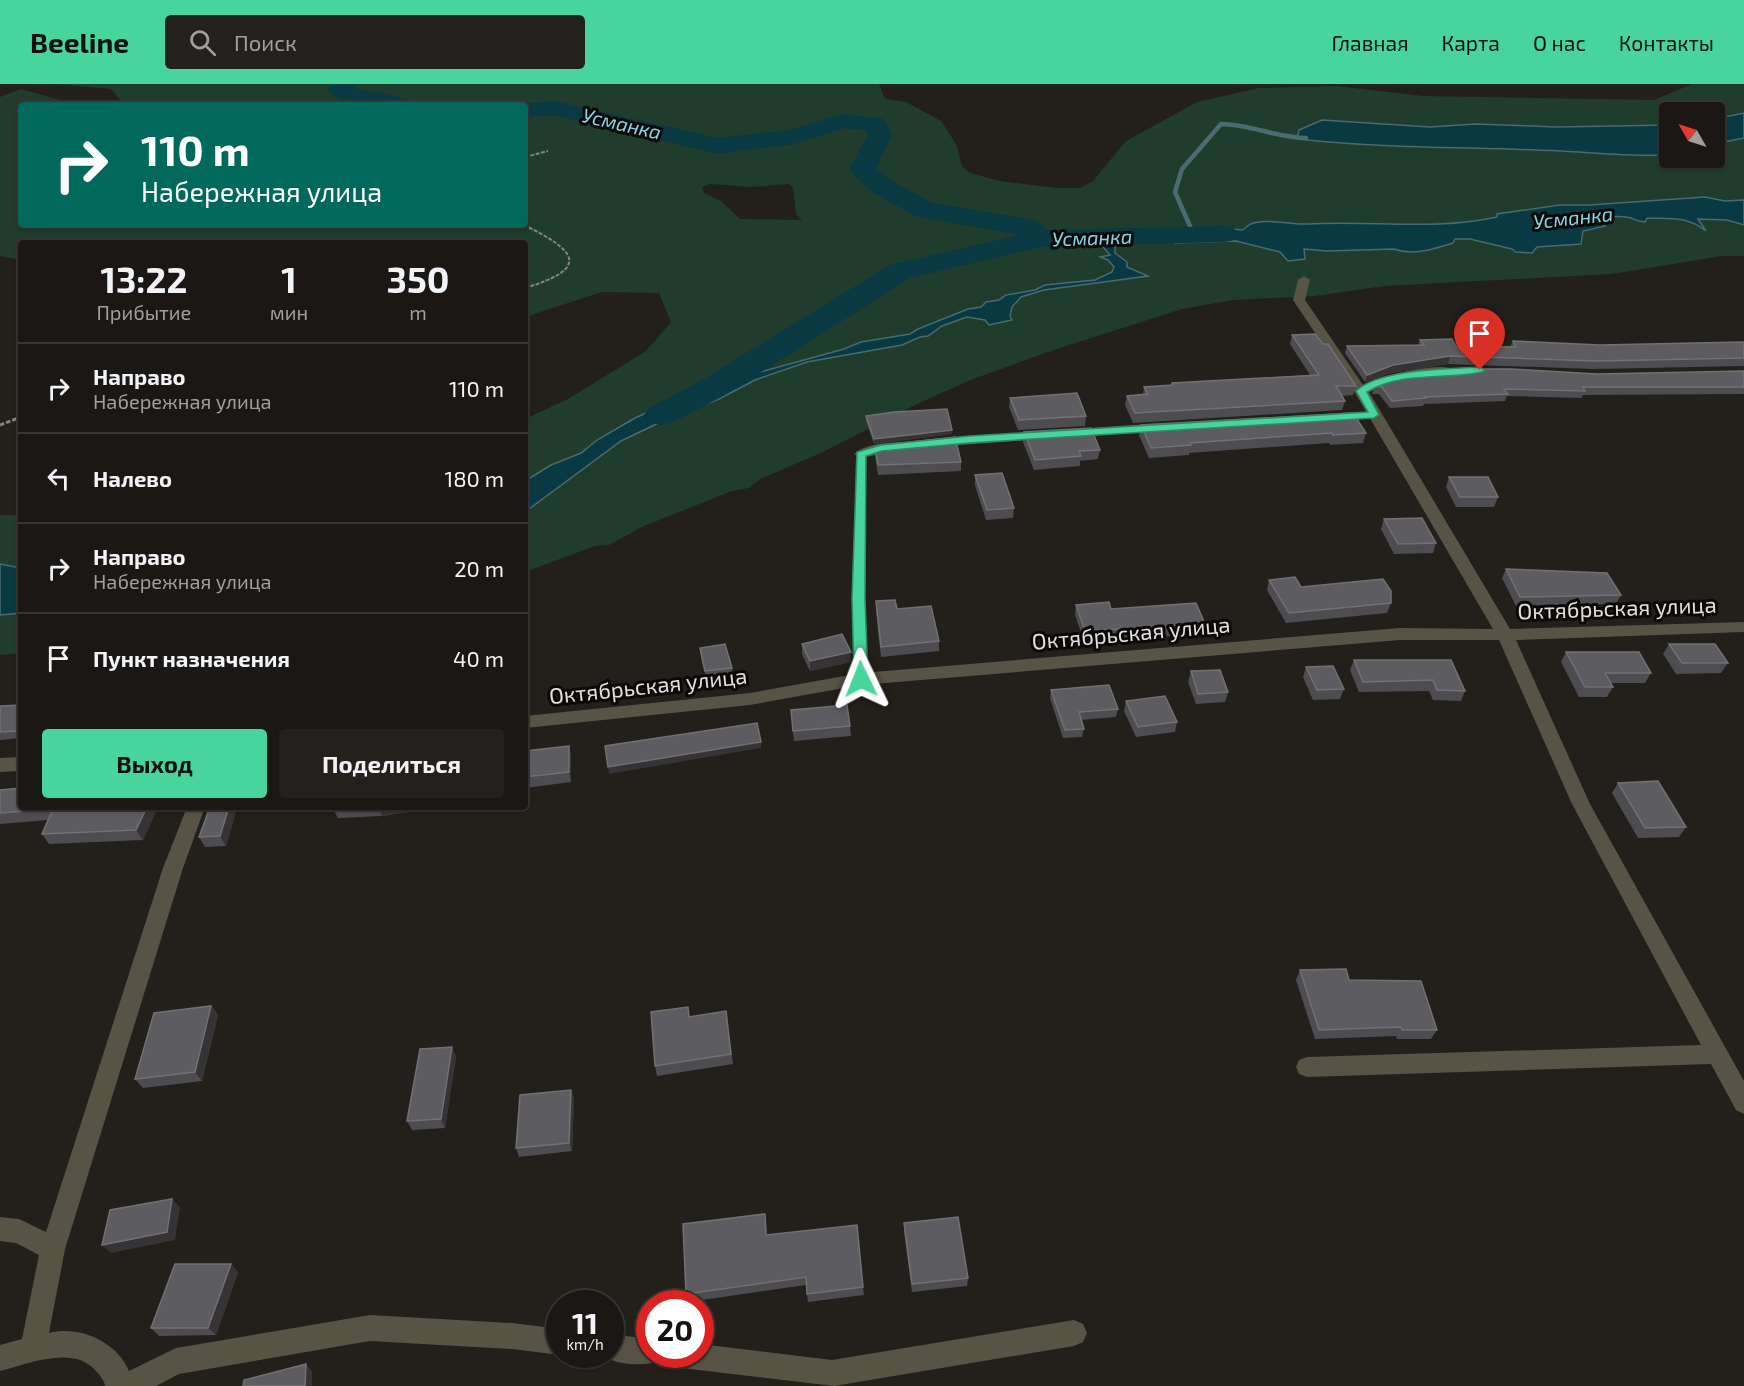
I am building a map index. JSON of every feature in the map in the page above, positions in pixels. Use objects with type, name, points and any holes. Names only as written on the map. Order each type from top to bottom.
[{"type":"street","points":[[1304,280],[1299,300],[1362,391],[1368,415],[1505,635],[1581,804],[1744,1103]]},
{"type":"street","points":[[1362,391],[1378,383],[1409,375],[1460,371]]},
{"type":"street","points":[[861,454],[881,448],[958,440],[1172,426]]},
{"type":"street","name":"Октябрьская улица","points":[[528,722],[750,699],[861,679],[1400,634],[1505,635],[1744,627]]},
{"type":"street","points":[[0,765],[18,764]]},
{"type":"street","points":[[33,1349],[53,1249],[173,868],[195,810]]},
{"type":"street","points":[[1307,1067],[1718,1054]]},
{"type":"street","points":[[0,1229],[19,1230],[53,1249]]},
{"type":"street","points":[[129,1386],[176,1361],[370,1328],[512,1336],[546,1340]]},
{"type":"street","points":[[714,1359],[832,1373],[1074,1333]]},
{"type":"street","points":[[0,1358],[57,1344],[94,1349],[117,1374],[118,1386]]},
{"type":"lane","points":[[861,454],[858,598],[861,679]]},
{"type":"path","points":[[528,155],[549,151]]},
{"type":"path","points":[[528,227],[545,234],[568,250],[572,264],[560,276],[528,287]]},
{"type":"path","points":[[0,425],[18,418]]},
{"type":"green space","points":[[57,84],[879,84],[885,99],[906,102],[941,121],[956,144],[962,166],[970,173],[1000,181],[1057,188],[1080,188],[1093,181],[1126,141],[1197,102],[1259,88],[1337,86],[1423,96],[1654,100],[1692,84],[1744,84],[1744,256],[1722,256],[1612,274],[1385,286],[1315,296],[1233,300],[1182,309],[973,379],[917,404],[823,452],[760,479],[749,488],[732,491],[644,526],[609,545],[595,546],[528,571],[528,418],[568,399],[646,351],[671,322],[659,293],[602,292],[528,316],[528,240],[18,240],[18,259],[0,256],[0,97],[21,89],[67,102],[18,102],[18,228],[528,228],[528,102],[122,102],[111,89]],"holes":[[[710,184],[751,187],[789,184],[793,187],[796,214],[802,220],[740,219],[721,201],[704,193],[702,187]]]},
{"type":"green space","points":[[0,515],[18,515],[18,653],[0,655]]},
{"type":"water","points":[[1744,113],[1744,138],[1725,142],[1725,117]]},
{"type":"water","points":[[1322,120],[1430,127],[1475,124],[1557,127],[1659,125],[1659,155],[1327,142],[1297,139],[1299,130]]},
{"type":"water","points":[[1705,197],[1725,201],[1744,200],[1744,225],[1727,220],[1698,219],[1706,231],[1692,223],[1678,219],[1647,218],[1643,222],[1621,216],[1590,219],[1593,222],[1602,222],[1605,226],[1583,231],[1581,244],[1537,247],[1532,253],[1516,252],[1470,239],[1455,239],[1453,243],[1416,252],[1394,249],[1327,251],[1304,249],[1305,259],[1288,261],[1280,252],[1236,241],[1175,243],[1158,236],[1165,232],[1223,228],[1242,230],[1249,225],[1261,222],[1450,223],[1560,205]]},
{"type":"water","points":[[1133,230],[1163,231],[1157,236],[1115,245],[1115,253],[1127,262],[1127,267],[1148,276],[1044,290],[1021,297],[1012,307],[1010,316],[1012,320],[989,325],[985,320],[967,317],[942,326],[928,336],[902,345],[807,362],[755,380],[719,399],[671,417],[621,441],[528,510],[528,479],[551,465],[581,453],[597,440],[635,418],[709,385],[726,385],[749,375],[844,349],[861,342],[910,334],[968,309],[981,307],[986,302],[999,300],[1006,295],[1035,290],[1045,285],[1095,280],[1112,272],[1114,267],[1108,260],[1100,257],[1110,255],[1098,241],[1096,234]]},
{"type":"water","points":[[0,564],[18,567],[18,613],[0,615]]},
{"type":"building","points":[[1315,334],[1323,344],[1328,344],[1356,386],[1336,386],[1345,401],[1135,413],[1127,396],[1148,394],[1144,387],[1173,385],[1172,383],[1319,375],[1292,335]]},
{"type":"building","points":[[1452,339],[1456,346],[1516,347],[1513,341],[1600,345],[1743,342],[1744,358],[1596,361],[1450,356],[1393,365],[1367,375],[1347,346],[1424,345],[1420,340]]},
{"type":"building","points":[[1454,369],[1511,369],[1597,374],[1744,371],[1744,387],[1583,387],[1585,391],[1504,389],[1508,394],[1425,397],[1392,401],[1382,387],[1375,386],[1399,378]]},
{"type":"building","points":[[1077,393],[1086,416],[1019,420],[1010,398]]},
{"type":"building","points":[[947,409],[952,430],[874,439],[866,416],[894,412]]},
{"type":"building","points":[[1353,413],[1366,433],[1333,435],[1332,433],[1151,448],[1141,425]]},
{"type":"building","points":[[1091,428],[1100,450],[1079,451],[1081,456],[1035,460],[1024,432]]},
{"type":"building","points":[[955,437],[961,462],[878,465],[875,446]]},
{"type":"building","points":[[1002,473],[1014,508],[987,510],[975,475]]},
{"type":"building","points":[[1449,477],[1488,477],[1498,497],[1460,497]]},
{"type":"building","points":[[1422,518],[1436,543],[1398,544],[1384,519]]},
{"type":"building","points":[[1506,569],[1607,573],[1621,595],[1520,597]]},
{"type":"building","points":[[1295,577],[1301,587],[1383,579],[1391,591],[1391,603],[1289,613],[1269,580]]},
{"type":"building","points":[[895,600],[897,609],[931,606],[939,641],[881,647],[876,601]]},
{"type":"building","points":[[1109,602],[1111,609],[1196,603],[1205,624],[1085,631],[1076,605]]},
{"type":"building","points":[[842,634],[851,652],[810,661],[802,644]]},
{"type":"building","points":[[725,644],[732,668],[705,671],[700,648]]},
{"type":"building","points":[[1669,644],[1715,644],[1728,663],[1682,663]]},
{"type":"building","points":[[1566,652],[1639,652],[1651,673],[1605,673],[1613,687],[1585,687]]},
{"type":"building","points":[[1354,660],[1451,660],[1465,691],[1437,690],[1433,680],[1363,682]]},
{"type":"building","points":[[1333,666],[1344,689],[1317,690],[1306,667]]},
{"type":"building","points":[[1220,670],[1228,692],[1198,694],[1191,671]]},
{"type":"building","points":[[1109,685],[1118,709],[1079,712],[1084,729],[1065,730],[1051,690]]},
{"type":"building","points":[[1165,696],[1177,722],[1138,727],[1126,701]]},
{"type":"building","points":[[18,705],[18,731],[0,732],[0,706]]},
{"type":"building","points":[[847,705],[850,726],[793,731],[791,710]]},
{"type":"building","points":[[757,723],[761,742],[608,767],[605,746]]},
{"type":"building","points":[[569,746],[569,772],[528,777],[528,751]]},
{"type":"building","points":[[1658,781],[1686,827],[1645,828],[1618,783]]},
{"type":"building","points":[[18,788],[18,810],[40,810],[0,813],[0,790]]},
{"type":"building","points":[[53,810],[146,810],[136,830],[42,834]]},
{"type":"building","points":[[209,810],[228,810],[220,836],[199,837]]},
{"type":"building","points":[[1346,969],[1349,980],[1421,981],[1437,1030],[1402,1030],[1401,1027],[1319,1030],[1300,970]]},
{"type":"building","points":[[211,1006],[195,1072],[135,1079],[154,1013]]},
{"type":"building","points":[[688,1007],[689,1017],[726,1011],[731,1054],[655,1066],[651,1012]]},
{"type":"building","points":[[452,1047],[441,1119],[407,1121],[420,1049]]},
{"type":"building","points":[[571,1090],[569,1143],[516,1148],[520,1095]]},
{"type":"building","points":[[172,1199],[167,1232],[102,1245],[110,1210]]},
{"type":"building","points":[[765,1214],[766,1235],[857,1225],[863,1287],[807,1294],[806,1277],[714,1290],[686,1290],[683,1224]]},
{"type":"building","points":[[958,1217],[968,1278],[912,1284],[904,1223]]},
{"type":"building","points":[[175,1264],[231,1264],[208,1328],[151,1328]]},
{"type":"building","points":[[306,1364],[305,1386],[243,1386],[244,1380]]},
{"type":"waterway","name":"Усманка","points":[[344,84],[340,89],[353,96],[392,102]]},
{"type":"waterway","name":"Усманка","points":[[528,110],[554,108],[718,146],[793,137],[843,121],[875,124],[880,134],[862,170],[881,186],[925,210],[1027,227],[1040,239]]},
{"type":"waterway","points":[[1193,233],[1175,192],[1182,169],[1221,124],[1306,138]]},
{"type":"waterway","name":"Усманка","points":[[1040,239],[1224,234]]},
{"type":"waterway","points":[[661,415],[711,389],[900,271],[1040,239]]},
{"type":"route","points":[[861,679],[858,598],[861,454],[881,448],[1064,432],[1374,415],[1362,391],[1372,385],[1409,375],[1480,370]]}]
